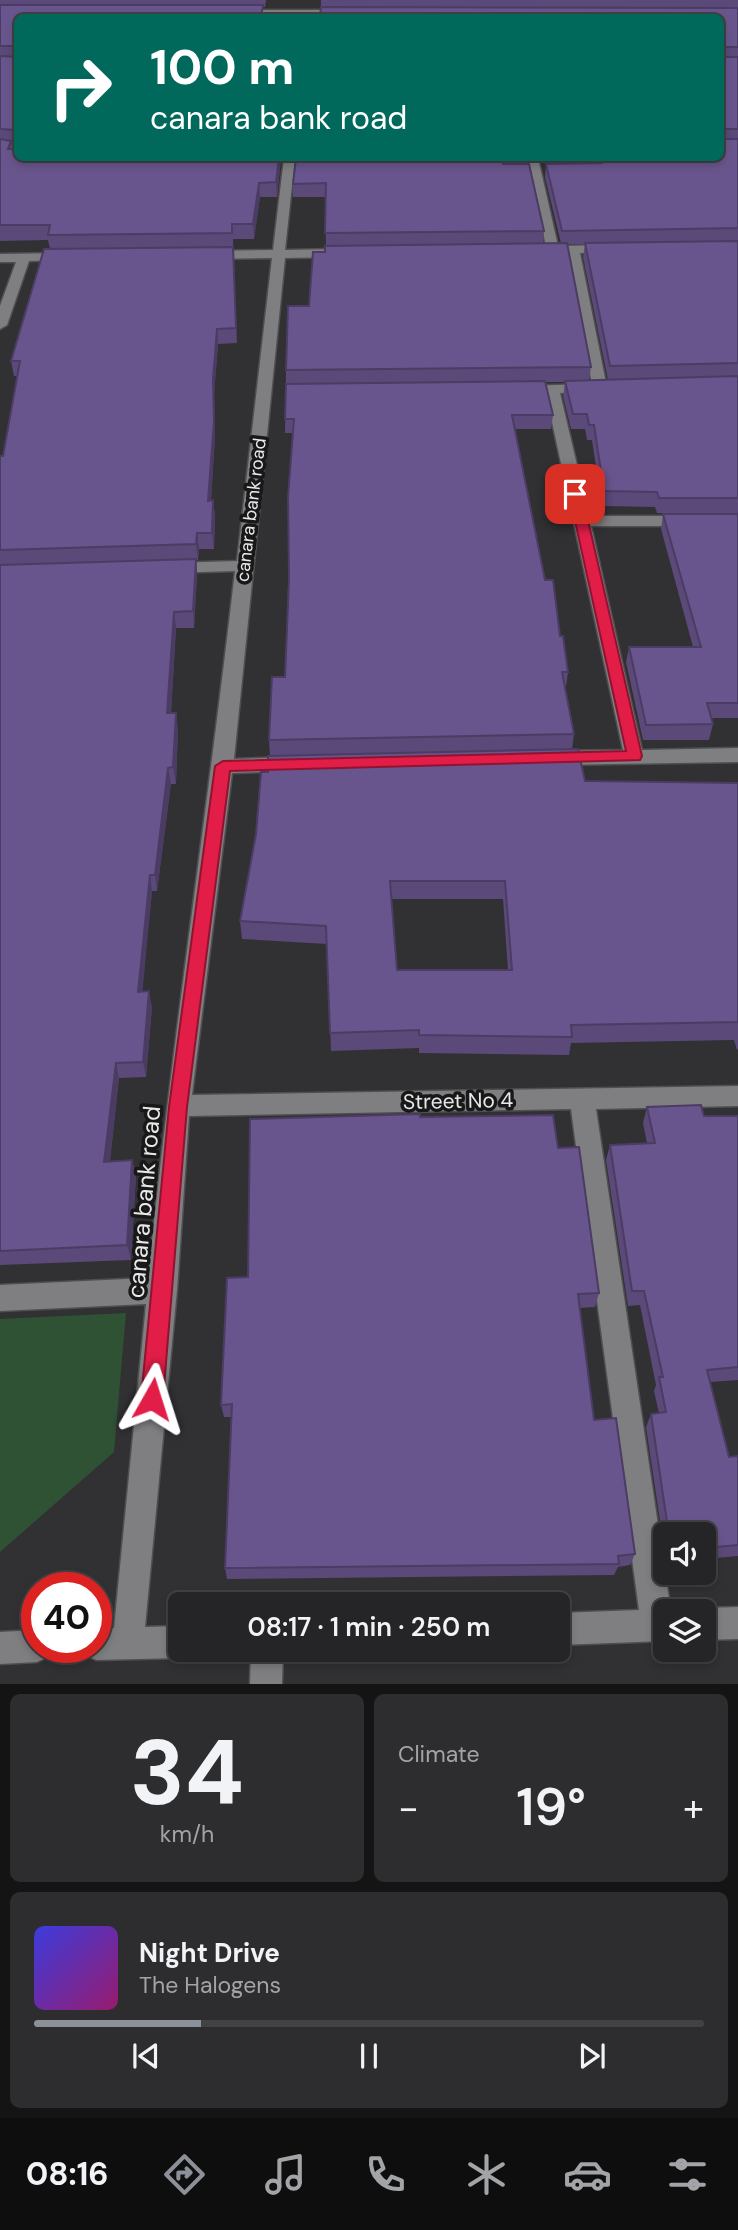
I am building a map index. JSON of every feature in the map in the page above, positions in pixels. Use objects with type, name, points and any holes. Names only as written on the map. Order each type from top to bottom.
[{"type":"street","points":[[229,13],[266,14]]},
{"type":"street","points":[[330,14],[356,13]]},
{"type":"street","name":"canara bank road","points":[[128,1643],[178,1107],[223,766],[245,566],[272,392],[289,161]]},
{"type":"street","points":[[533,161],[553,250]]},
{"type":"street","points":[[497,390],[607,388],[573,249]]},
{"type":"street","points":[[526,250],[628,249]]},
{"type":"street","points":[[186,255],[349,253]]},
{"type":"street","points":[[0,258],[78,257]]},
{"type":"street","points":[[0,324],[24,258]]},
{"type":"street","points":[[552,389],[634,756]]},
{"type":"street","points":[[581,521],[738,521]]},
{"type":"street","points":[[150,569],[245,566]]},
{"type":"street","points":[[529,759],[738,755]]},
{"type":"street","points":[[223,766],[320,764]]},
{"type":"street","name":"Street No 4","points":[[178,1107],[738,1096]]},
{"type":"street","points":[[582,1099],[657,1599]]},
{"type":"street","points":[[0,1298],[163,1290]]},
{"type":"street","points":[[716,1624],[738,1623]]},
{"type":"street","points":[[570,1629],[653,1625]]},
{"type":"street","points":[[112,1644],[168,1642]]},
{"type":"street","points":[[0,1648],[21,1647]]},
{"type":"street","points":[[266,1684],[267,1662]]},
{"type":"green space","points":[[126,1313],[114,1452],[0,1552],[0,1319]]},
{"type":"building","points":[[0,5],[263,5],[262,14],[14,14],[14,46],[0,46]]},
{"type":"building","points":[[321,7],[738,8],[738,47],[724,47],[724,14],[320,14]]},
{"type":"building","points":[[0,56],[14,57],[14,130],[0,129]]},
{"type":"building","points":[[724,57],[738,57],[738,129],[724,129]]},
{"type":"building","points":[[0,139],[11,141],[8,149],[14,149],[14,161],[279,161],[276,182],[259,183],[253,224],[232,224],[232,233],[48,235],[50,225],[0,225]]},
{"type":"building","points":[[724,139],[738,139],[738,228],[562,231],[546,164],[724,161]]},
{"type":"building","points":[[296,161],[502,161],[503,164],[529,164],[544,231],[325,233],[326,183],[293,184]]},
{"type":"building","points":[[738,241],[738,363],[610,366],[585,243]]},
{"type":"building","points":[[567,243],[591,367],[286,370],[288,306],[309,306],[313,252],[325,252],[325,246]]},
{"type":"building","points":[[233,247],[236,328],[217,329],[213,379],[214,421],[208,501],[213,500],[212,533],[197,533],[196,544],[0,550],[0,456],[3,456],[20,361],[11,361],[44,249]]},
{"type":"building","points":[[738,376],[738,498],[659,498],[657,492],[604,491],[594,425],[589,425],[587,414],[573,414],[565,381]]},
{"type":"building","points":[[545,381],[553,415],[512,415],[545,580],[553,580],[560,636],[563,636],[568,672],[562,672],[574,734],[269,740],[272,677],[285,677],[289,580],[288,497],[294,419],[285,419],[286,384]]},
{"type":"building","points":[[663,514],[738,514],[738,703],[707,703],[713,724],[646,725],[629,647],[701,647]]},
{"type":"building","points":[[196,559],[193,611],[174,612],[167,713],[176,713],[173,767],[168,768],[155,875],[150,875],[138,992],[149,991],[143,1062],[116,1063],[104,1162],[132,1160],[127,1245],[0,1251],[0,565]]},
{"type":"building","points":[[578,749],[585,781],[738,783],[738,1022],[571,1025],[572,1037],[419,1035],[419,1030],[330,1033],[326,926],[240,921],[256,834],[261,772],[268,772],[268,756]],"holes":[[[390,881],[505,881],[512,970],[397,970]]]},
{"type":"building","points":[[701,1105],[704,1116],[738,1116],[738,1367],[707,1370],[729,1457],[738,1456],[738,1545],[716,1547],[716,1522],[667,1522],[651,1414],[666,1412],[659,1377],[663,1377],[644,1291],[632,1291],[610,1145],[655,1143],[647,1107]]},
{"type":"building","points":[[420,1114],[420,1117],[553,1115],[558,1148],[579,1147],[599,1293],[578,1294],[594,1420],[616,1418],[635,1554],[618,1556],[619,1564],[225,1568],[232,1404],[221,1405],[227,1278],[248,1277],[250,1119]]},
{"type":"route","points":[[152,1399],[178,1107],[223,766],[634,756],[575,494]]}]
